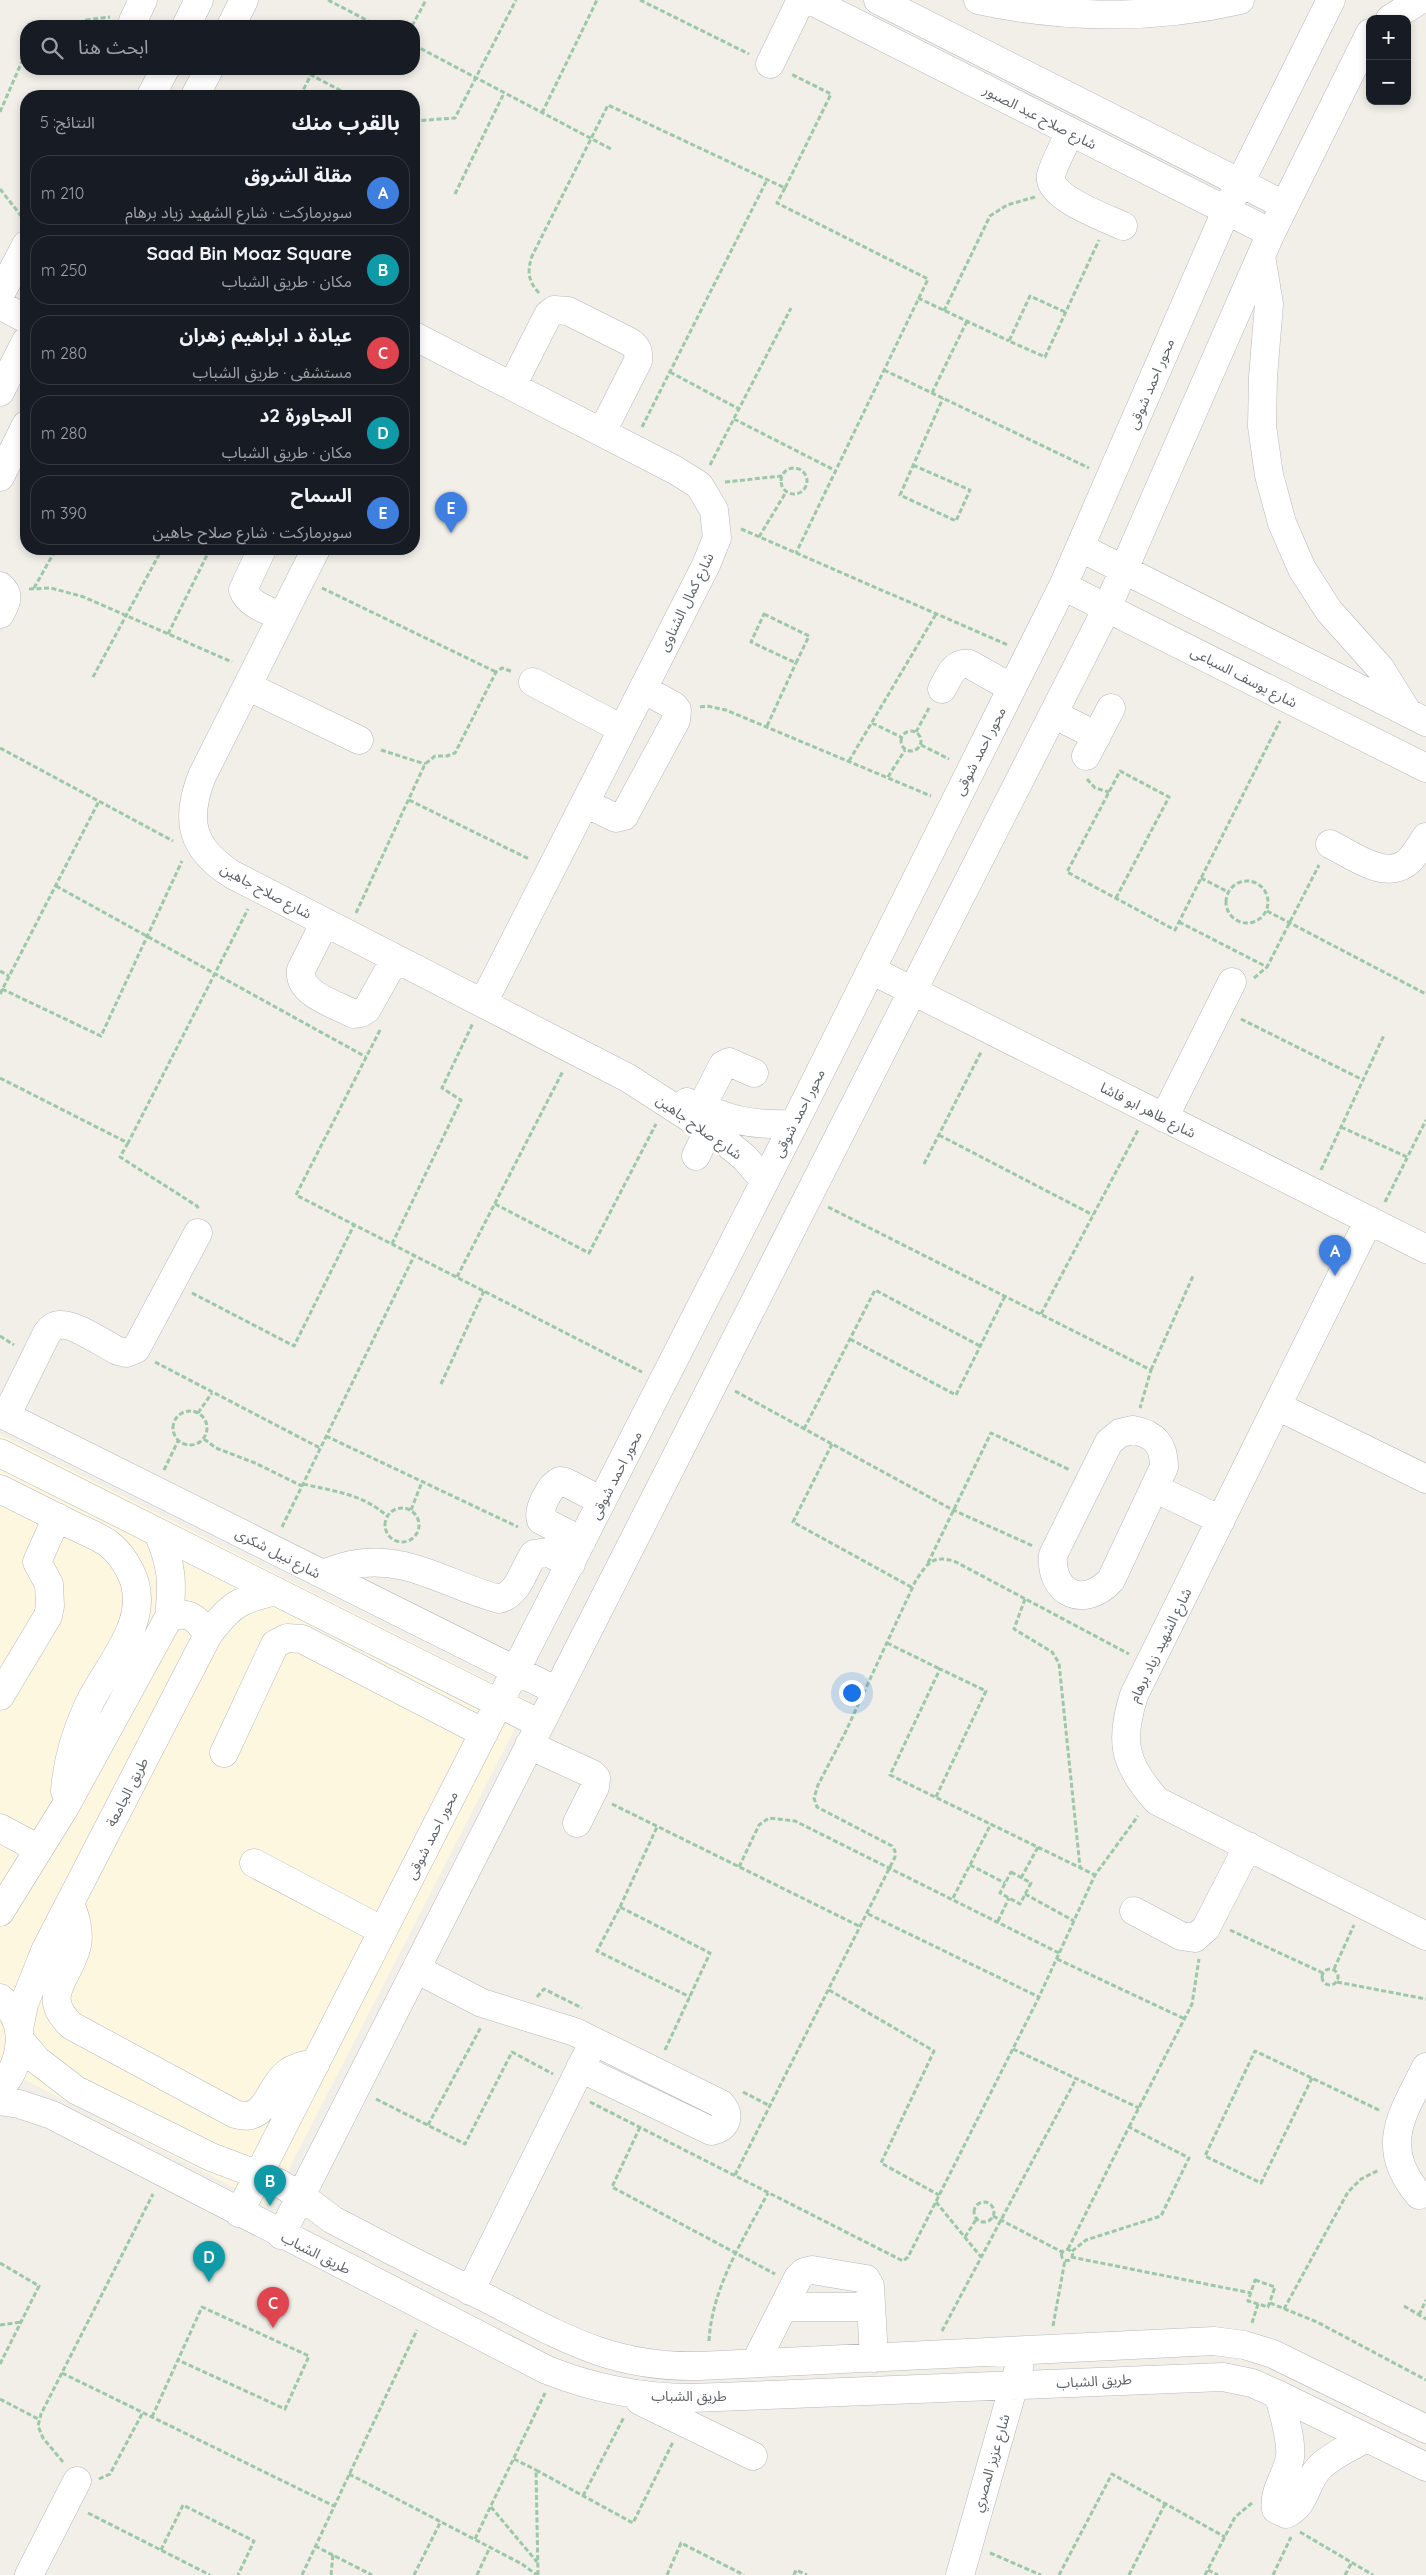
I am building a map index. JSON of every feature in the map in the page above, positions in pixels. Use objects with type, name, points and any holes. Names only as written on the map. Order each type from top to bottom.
[{"type":"street","points":[[133,20],[143,0]]},
{"type":"street","points":[[189,20],[199,0]]},
{"type":"street","points":[[234,20],[244,0]]},
{"type":"street","points":[[770,64],[801,0]]},
{"type":"street","name":"شارع صلاح عبد الصبور","points":[[810,0],[1226,210],[1266,245]]},
{"type":"street","points":[[878,0],[1284,205]]},
{"type":"street","points":[[978,0],[1022,9],[1086,16],[1150,14],[1240,0]]},
{"type":"street","name":"محور احمد شوقى","points":[[239,2213],[794,1124],[1063,586],[1226,210],[1331,0]]},
{"type":"street","points":[[1379,15],[1386,0]]},
{"type":"street","points":[[1396,15],[1420,0]]},
{"type":"street","points":[[281,2236],[1107,608],[1284,205],[1366,41]]},
{"type":"street","points":[[154,90],[162,75]]},
{"type":"street","points":[[198,90],[206,75]]},
{"type":"street","points":[[1070,132],[1051,175],[1051,184],[1056,191],[1116,223]]},
{"type":"street","points":[[1266,245],[1269,304],[1263,377],[1262,426],[1269,475],[1282,523],[1302,569],[1329,611],[1380,668],[1417,718]]},
{"type":"street","points":[[0,296],[20,257]]},
{"type":"street","points":[[0,305],[20,316]]},
{"type":"street","points":[[512,386],[548,315],[554,310],[568,311],[628,341],[635,345],[638,352],[638,361],[602,432]]},
{"type":"street","name":"شارع كمال الشناوى","points":[[420,345],[512,386],[675,470],[699,485],[714,510],[717,538],[706,565],[483,1004]]},
{"type":"street","points":[[0,392],[20,353]]},
{"type":"street","points":[[0,476],[20,437]]},
{"type":"street","points":[[1081,548],[1417,718]]},
{"type":"street","points":[[259,555],[243,590],[246,598],[282,617]]},
{"type":"street","name":"شارع صلاح جاهين","points":[[313,555],[202,776],[194,798],[192,821],[200,844],[214,862],[259,888],[704,1119],[745,1158],[765,1181]]},
{"type":"street","name":"شارع يوسف السباعى","points":[[1063,586],[1426,768]]},
{"type":"street","points":[[942,689],[956,666],[962,663],[969,664],[1012,688]]},
{"type":"street","points":[[251,679],[359,740]]},
{"type":"street","points":[[533,682],[622,729]]},
{"type":"street","points":[[585,803],[616,818],[624,816],[676,720],[677,710],[674,706],[642,689]]},
{"type":"street","points":[[1053,714],[1092,746],[1111,708]]},
{"type":"street","points":[[1330,844],[1381,868],[1393,869],[1404,865],[1413,856],[1426,837]]},
{"type":"street","points":[[336,928],[301,970],[300,977],[308,990],[354,1014],[361,1013],[367,1009],[395,959]]},
{"type":"street","name":"شارع طاهر ابو فاشا","points":[[871,970],[1426,1249]]},
{"type":"street","points":[[1156,1114],[1220,1008],[1232,982]]},
{"type":"street","points":[[696,1156],[704,1119],[723,1065],[729,1062],[754,1073]]},
{"type":"street","name":"شارع صلاح جاهين","points":[[628,1078],[666,1103],[704,1119],[731,1120],[762,1125],[794,1124]]},
{"type":"street","name":"شارع الشهيد زياد برهام","points":[[1372,1222],[1277,1406],[1134,1695],[1125,1723],[1127,1752],[1138,1779],[1157,1801],[1426,1936]]},
{"type":"street","points":[[3,1415],[47,1332],[54,1326],[62,1324],[71,1327],[118,1351],[126,1353],[136,1349],[198,1234]]},
{"type":"street","points":[[1277,1406],[1426,1479]]},
{"type":"street","name":"شارع نبيل شكرى","points":[[3,1415],[557,1691]]},
{"type":"street","points":[[1133,1430],[1147,1432],[1158,1441],[1164,1453],[1164,1467],[1111,1580],[1100,1591],[1086,1596],[1071,1594],[1058,1584],[1052,1570],[1053,1555],[1090,1480],[1110,1442],[1120,1433],[1133,1430]]},
{"type":"street","points":[[0,1454],[499,1704],[535,1735],[596,1778],[591,1794],[577,1823]]},
{"type":"street","points":[[576,1552],[541,1520],[541,1510],[552,1487],[560,1481],[602,1501]]},
{"type":"street","points":[[1154,1488],[1221,1520]]},
{"type":"street","points":[[0,1489],[110,1544],[124,1559],[134,1578],[138,1598],[135,1618],[127,1637],[88,1706],[80,1725],[69,1765],[65,1807]]},
{"type":"street","points":[[0,1696],[48,1616],[50,1606],[49,1584],[37,1562],[57,1517]]},
{"type":"street","points":[[0,1912],[65,1807],[169,1617],[172,1588],[169,1558],[158,1532]]},
{"type":"street","points":[[322,1574],[352,1565],[384,1562],[415,1567],[498,1599],[508,1597],[515,1590],[534,1554],[576,1552]]},
{"type":"street","name":"طريق الجامعة","points":[[0,2089],[12,2075],[18,2059],[20,2035],[34,1977],[208,1635],[225,1612],[249,1598],[276,1592]]},
{"type":"street","points":[[347,1628],[363,1594]]},
{"type":"street","points":[[169,1617],[187,1614],[195,1618],[208,1635]]},
{"type":"street","points":[[224,1753],[275,1644],[287,1638],[302,1639],[484,1733]]},
{"type":"street","points":[[0,1828],[39,1849]]},
{"type":"street","points":[[1134,1911],[1181,1936],[1195,1938],[1206,1927],[1248,1846]]},
{"type":"street","points":[[254,1863],[383,1931]]},
{"type":"street","points":[[70,1903],[76,1917],[77,1946],[56,1993],[57,2006],[63,2018],[72,2026],[235,2114],[245,2117],[256,2114],[263,2107],[277,2083],[287,2073],[300,2066],[316,2063]]},
{"type":"street","points":[[416,1969],[448,1988],[492,2006],[553,2024],[594,2040],[721,2104],[726,2110],[727,2118],[724,2125],[718,2130],[711,2131],[574,2081]]},
{"type":"street","points":[[0,1998],[13,2014],[20,2035],[37,2060],[76,2090],[211,2157],[259,2174],[301,2196],[333,2220],[470,2291],[565,2339],[616,2358],[672,2367],[1214,2341],[1244,2345],[1273,2354],[1426,2429]]},
{"type":"street","points":[[470,2291],[594,2040]]},
{"type":"street","points":[[1419,2196],[1405,2180],[1397,2161],[1395,2140],[1400,2120],[1426,2067]]},
{"type":"street","name":"طريق الشباب","points":[[0,2101],[19,2104],[52,2116],[281,2236],[426,2309],[555,2373],[601,2389],[632,2396],[692,2398],[1223,2377],[1252,2383],[1279,2395],[1426,2468]]},
{"type":"street","points":[[755,2363],[789,2296],[804,2272],[812,2270],[859,2276],[866,2279],[870,2286],[874,2358]]},
{"type":"street","points":[[789,2296],[871,2307]]},
{"type":"street","name":"شارع عزيز المصري","points":[[960,2575],[1014,2385],[1036,2350]]},
{"type":"street","points":[[1279,2395],[1290,2444],[1290,2457],[1274,2498],[1276,2509],[1286,2514],[1297,2509],[1318,2468],[1366,2438]]},
{"type":"street","points":[[632,2396],[753,2456]]},
{"type":"street","points":[[29,2575],[72,2492]]},
{"type":"path","points":[[328,0],[366,20]]},
{"type":"path","points":[[415,20],[426,0]]},
{"type":"path","points":[[420,121],[455,118],[516,0]]},
{"type":"path","points":[[542,113],[598,0]]},
{"type":"path","points":[[640,0],[832,94],[777,204],[928,279],[796,553]]},
{"type":"path","points":[[420,48],[611,149]]},
{"type":"path","points":[[0,112],[20,66]]},
{"type":"path","points":[[303,90],[311,75],[340,90]]},
{"type":"path","points":[[454,194],[504,93]]},
{"type":"path","points":[[554,310],[531,284],[528,268],[532,256],[608,105],[785,188]]},
{"type":"path","points":[[632,448],[768,180]]},
{"type":"path","points":[[0,189],[20,214]]},
{"type":"path","points":[[944,311],[990,216],[1007,205],[1056,191]]},
{"type":"path","points":[[918,298],[1045,357],[1065,312],[1116,223]]},
{"type":"path","points":[[1010,341],[1030,296],[1065,312]]},
{"type":"path","points":[[699,485],[791,308]]},
{"type":"path","points":[[932,393],[967,321]]},
{"type":"path","points":[[884,370],[1111,479]]},
{"type":"path","points":[[670,372],[739,408]]},
{"type":"path","points":[[914,464],[970,490],[956,521],[900,495],[943,398]]},
{"type":"path","points":[[734,419],[836,471]]},
{"type":"path","points":[[797,469],[806,476],[806,487],[802,492],[791,494],[786,492],[782,487],[782,476],[786,471],[797,469]]},
{"type":"path","points":[[699,485],[782,476]]},
{"type":"path","points":[[759,537],[786,492]]},
{"type":"path","points":[[715,518],[1028,654]]},
{"type":"path","points":[[34,588],[53,555]]},
{"type":"path","points":[[93,677],[159,555]]},
{"type":"path","points":[[168,634],[207,555]]},
{"type":"path","points":[[301,578],[496,672]]},
{"type":"path","points":[[2,597],[34,588],[51,588],[68,592],[168,634],[251,679]]},
{"type":"path","points":[[767,726],[809,636],[764,614],[751,642],[796,663]]},
{"type":"path","points":[[849,761],[936,614]]},
{"type":"path","points":[[336,928],[409,800],[425,764],[436,756],[447,756],[455,753],[459,748],[498,669],[505,668],[533,682]]},
{"type":"path","points":[[1116,898],[1169,797],[1120,771],[1067,872],[1175,930],[1291,700]]},
{"type":"path","points":[[677,710],[707,706],[726,710],[953,805]]},
{"type":"path","points":[[872,723],[901,737]]},
{"type":"path","points":[[901,737],[908,731],[916,732],[921,738],[921,745],[914,751],[905,750]]},
{"type":"path","points":[[901,737],[902,746],[905,750]]},
{"type":"path","points":[[359,740],[394,755],[425,764]]},
{"type":"path","points":[[921,745],[971,770]]},
{"type":"path","points":[[0,748],[180,844]]},
{"type":"path","points":[[888,777],[905,750]]},
{"type":"path","points":[[409,800],[551,870]]},
{"type":"path","points":[[0,994],[99,801]]},
{"type":"path","points":[[1179,922],[1267,967],[1330,844]]},
{"type":"path","points":[[2,990],[100,1036],[184,858]]},
{"type":"path","points":[[1200,878],[1228,892]]},
{"type":"path","points":[[1240,881],[1257,882],[1268,895],[1266,911],[1254,922],[1238,921],[1227,908],[1228,892],[1240,881]]},
{"type":"path","points":[[56,886],[366,1057]]},
{"type":"path","points":[[198,1234],[201,1213],[197,1206],[120,1157],[259,888]]},
{"type":"path","points":[[1266,911],[1426,994]]},
{"type":"path","points":[[0,971],[9,976]]},
{"type":"path","points":[[392,1244],[461,1100],[442,1088],[483,1004]]},
{"type":"path","points":[[1220,1008],[1363,1080]]},
{"type":"path","points":[[383,1024],[296,1195],[663,1382]]},
{"type":"path","points":[[924,1164],[992,1031]]},
{"type":"path","points":[[1311,1191],[1384,1035]]},
{"type":"path","points":[[457,1277],[574,1050]]},
{"type":"path","points":[[0,1078],[128,1143]]},
{"type":"path","points":[[495,1204],[588,1253],[666,1103]]},
{"type":"path","points":[[1041,1314],[1093,1214],[1156,1114]]},
{"type":"path","points":[[1372,1222],[1426,1120]]},
{"type":"path","points":[[1341,1127],[1407,1157]]},
{"type":"path","points":[[938,1135],[1093,1214]]},
{"type":"path","points":[[807,1196],[1151,1370]]},
{"type":"path","points":[[172,1282],[294,1346],[354,1225]]},
{"type":"path","points":[[271,1549],[414,1256]]},
{"type":"path","points":[[1133,1430],[1151,1370],[1193,1276]]},
{"type":"path","points":[[804,1429],[875,1290],[980,1346]]},
{"type":"path","points":[[441,1384],[484,1291]]},
{"type":"path","points":[[850,1339],[956,1395],[1005,1296]]},
{"type":"path","points":[[136,1349],[164,1368],[320,1448]]},
{"type":"path","points":[[714,1380],[953,1510],[1053,1555]]},
{"type":"path","points":[[198,1413],[212,1393]]},
{"type":"path","points":[[186,1411],[198,1413],[203,1417],[207,1428],[204,1439],[188,1446],[178,1441],[172,1430],[175,1418],[186,1411]]},
{"type":"path","points":[[735,2176],[895,1857],[895,1851],[892,1846],[817,1807],[814,1798],[818,1785],[990,1433],[1090,1480]]},
{"type":"path","points":[[326,1436],[518,1527],[528,1527],[541,1520]]},
{"type":"path","points":[[204,1439],[216,1448],[255,1463],[302,1485],[359,1497],[376,1506],[386,1516]]},
{"type":"path","points":[[154,1490],[178,1441]]},
{"type":"path","points":[[832,1444],[792,1522],[913,1588]]},
{"type":"path","points":[[411,1510],[422,1482]]},
{"type":"path","points":[[397,1508],[411,1510],[419,1521],[417,1534],[406,1542],[392,1540],[387,1536],[384,1522],[386,1516],[397,1508]]},
{"type":"path","points":[[928,1563],[942,1558],[954,1561],[1150,1665]]},
{"type":"path","points":[[1025,1599],[1014,1629],[1052,1652],[1059,1663],[1080,1867]]},
{"type":"path","points":[[887,1643],[986,1691],[936,1797]]},
{"type":"path","points":[[940,1669],[890,1775],[1095,1875]]},
{"type":"path","points":[[591,1794],[861,1927]]},
{"type":"path","points":[[356,2088],[465,2144],[512,2052],[574,2081],[640,2127],[903,2261],[908,2257],[1039,1997],[1095,1875],[1140,1813],[1157,1801]]},
{"type":"path","points":[[739,1867],[759,1825],[769,1818],[795,1821],[953,1898],[1060,1953]]},
{"type":"path","points":[[953,1898],[992,1824]]},
{"type":"path","points":[[657,1827],[620,1907],[597,1951],[690,1997]]},
{"type":"path","points":[[1020,1878],[1038,1846]]},
{"type":"path","points":[[970,1865],[1005,1882]]},
{"type":"path","points":[[1010,1872],[1020,1878],[1031,1883],[1020,1904],[1000,1893],[1010,1872]]},
{"type":"path","points":[[1025,1894],[1074,1921]]},
{"type":"path","points":[[998,1921],[1009,1898]]},
{"type":"path","points":[[1334,1969],[1364,1905]]},
{"type":"path","points":[[620,1907],[710,1952],[665,2050]]},
{"type":"path","points":[[868,1914],[1039,1997]]},
{"type":"path","points":[[1071,2257],[1070,2251],[1129,2127],[1192,2004],[1206,1927],[1323,1973]]},
{"type":"path","points":[[1057,1958],[1185,2019]]},
{"type":"path","points":[[1323,1973],[1329,1968],[1334,1969]]},
{"type":"path","points":[[1334,1969],[1339,1977],[1337,1982]]},
{"type":"path","points":[[1323,1973],[1323,1982],[1326,1984],[1334,1985],[1337,1982],[1426,1999]]},
{"type":"path","points":[[829,1990],[934,2051],[881,2163],[939,2195]]},
{"type":"path","points":[[428,2125],[492,2006]]},
{"type":"path","points":[[1013,2049],[1139,2108]]},
{"type":"path","points":[[1312,2078],[1261,2183],[1205,2156],[1256,2051],[1400,2120]]},
{"type":"path","points":[[932,2355],[956,2301],[1076,2079]]},
{"type":"path","points":[[640,2127],[612,2187],[736,2253],[789,2296]]},
{"type":"path","points":[[993,2216],[1062,2252],[1070,2251],[1086,2240],[1160,2216],[1189,2158],[1129,2127]]},
{"type":"path","points":[[1284,2309],[1348,2192],[1361,2179],[1397,2161]]},
{"type":"path","points":[[164,2174],[62,2373],[38,2426],[72,2492],[161,2550],[210,2575]]},
{"type":"path","points":[[707,2366],[710,2320],[719,2290],[768,2192]]},
{"type":"path","points":[[936,2202],[981,2256]]},
{"type":"path","points":[[965,2237],[977,2218],[975,2208],[982,2202],[992,2206],[993,2216]]},
{"type":"path","points":[[977,2218],[986,2222],[993,2216]]},
{"type":"path","points":[[1062,2252],[1061,2256],[1065,2260]]},
{"type":"path","points":[[1036,2350],[1065,2260],[1071,2257],[1251,2293]]},
{"type":"path","points":[[0,2263],[39,2286],[0,2364]]},
{"type":"path","points":[[1255,2280],[1275,2287],[1268,2307],[1248,2301],[1251,2293],[1255,2280]]},
{"type":"path","points":[[1418,2315],[1426,2300]]},
{"type":"path","points":[[1270,2303],[1317,2322],[1426,2380]]},
{"type":"path","points":[[1404,2306],[1426,2319]]},
{"type":"path","points":[[152,2417],[202,2307],[309,2356],[285,2409],[178,2360]]},
{"type":"path","points":[[302,2575],[426,2309]]},
{"type":"path","points":[[0,2325],[21,2322]]},
{"type":"path","points":[[62,2373],[334,2506]]},
{"type":"path","points":[[475,2539],[555,2373]]},
{"type":"path","points":[[583,2496],[632,2396]]},
{"type":"path","points":[[0,2399],[40,2420]]},
{"type":"path","points":[[72,2492],[110,2474],[143,2412]]},
{"type":"path","points":[[514,2459],[633,2523],[684,2422]]},
{"type":"path","points":[[536,2470],[537,2575]]},
{"type":"path","points":[[349,2474],[522,2564],[537,2575]]},
{"type":"path","points":[[1058,2575],[1112,2474],[1225,2537]]},
{"type":"path","points":[[1205,2575],[1235,2517],[1252,2503],[1274,2498]]},
{"type":"path","points":[[161,2550],[183,2504],[254,2541],[238,2575]]},
{"type":"path","points":[[1129,2575],[1165,2504]]},
{"type":"path","points":[[491,2507],[538,2563]]},
{"type":"path","points":[[414,2575],[441,2521]]},
{"type":"path","points":[[1273,2575],[1289,2543],[1293,2528],[1373,2575]]},
{"type":"path","points":[[667,2575],[681,2543],[744,2575]]},
{"type":"path","points":[[968,2544],[1042,2575]]},
{"type":"path","points":[[315,2546],[372,2575]]},
{"type":"path","points":[[477,2575],[490,2547]]},
{"type":"path","points":[[331,2575],[333,2554]]},
{"type":"path","points":[[1345,2575],[1352,2562]]},
{"type":"path","points":[[794,2575],[796,2570],[807,2575]]},
{"type":"path","points":[[1208,2570],[1218,2575]]},
{"type":"shaded area","points":[[0,1434],[529,1701],[270,2206],[0,2067]]},
{"type":"place","name":"السماح","points":[[451,533]]},
{"type":"place","name":"مقلة الشروق","points":[[1335,1276]]},
{"type":"place","name":"Saad Bin Moaz Square","points":[[270,2206]]},
{"type":"place","name":"المجاورة 2د","points":[[209,2282]]},
{"type":"place","name":"عيادة د ابراهيم زهران","points":[[273,2328]]}]
